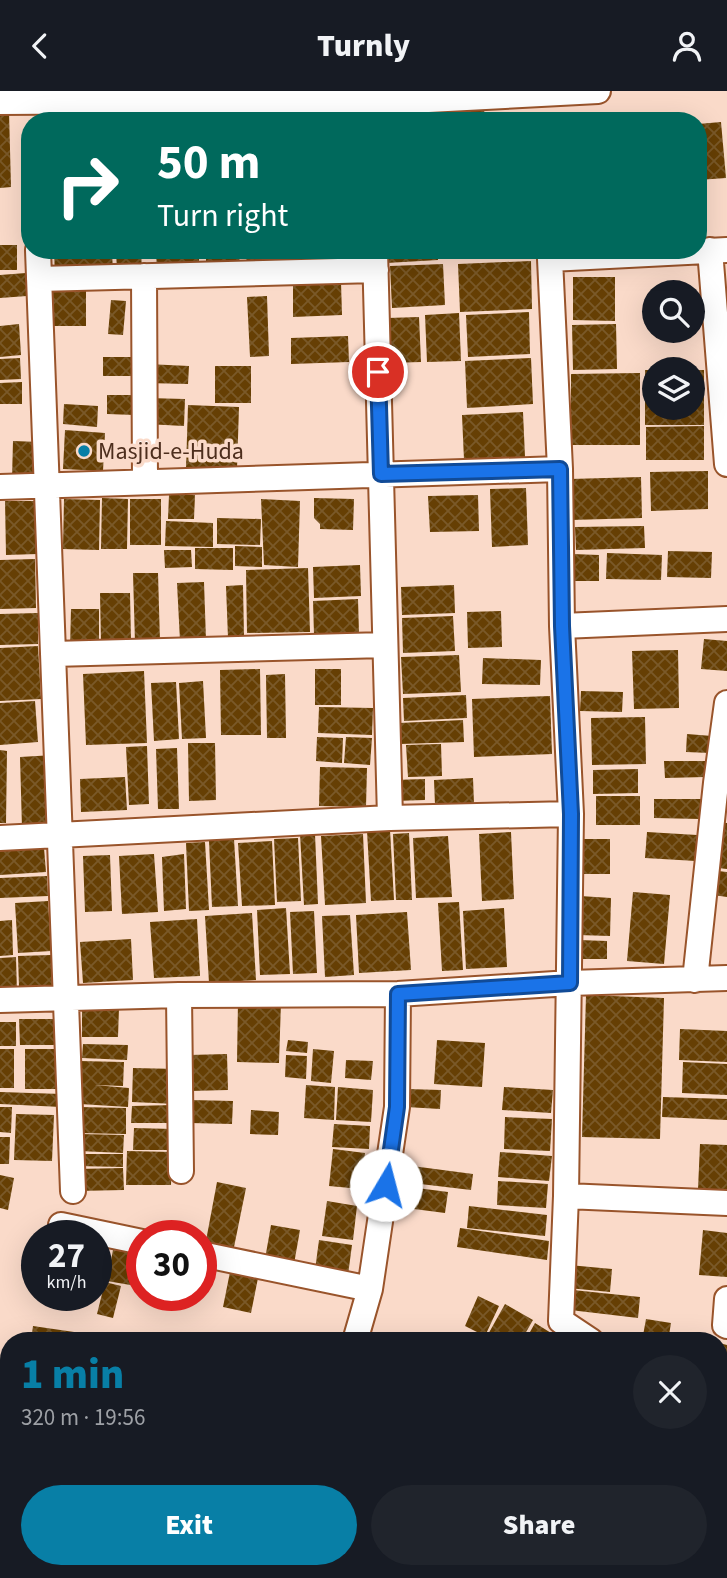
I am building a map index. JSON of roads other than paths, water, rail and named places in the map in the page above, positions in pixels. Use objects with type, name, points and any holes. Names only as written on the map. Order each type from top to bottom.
[{"type":"street","points":[[0,102],[33,112],[199,96],[328,96],[371,112],[598,91]]},
{"type":"street","points":[[719,250],[727,464]]},
{"type":"street","points":[[38,259],[73,1191]]},
{"type":"street","points":[[550,259],[571,814],[566,1196],[561,1321],[578,1332]]},
{"type":"street","points":[[39,279],[144,277],[375,260],[390,818]]},
{"type":"street","points":[[144,277],[145,482]]},
{"type":"street","points":[[0,487],[560,469]]},
{"type":"street","points":[[562,626],[727,619]]},
{"type":"street","points":[[53,655],[385,645]]},
{"type":"street","points":[[695,980],[721,783],[727,703]]},
{"type":"street","points":[[0,838],[390,818],[571,814]]},
{"type":"street","points":[[0,1000],[179,995],[398,994],[570,983],[727,978]]},
{"type":"street","points":[[358,1332],[370,1289],[397,1107],[398,994]]},
{"type":"street","points":[[179,995],[181,1171]]},
{"type":"street","points":[[566,1196],[727,1203]]},
{"type":"street","points":[[217,1257],[370,1289]]},
{"type":"street","points":[[727,1299],[727,1326]]},
{"type":"place","name":"Masjid-e-Huda","points":[[84,451]]}]
